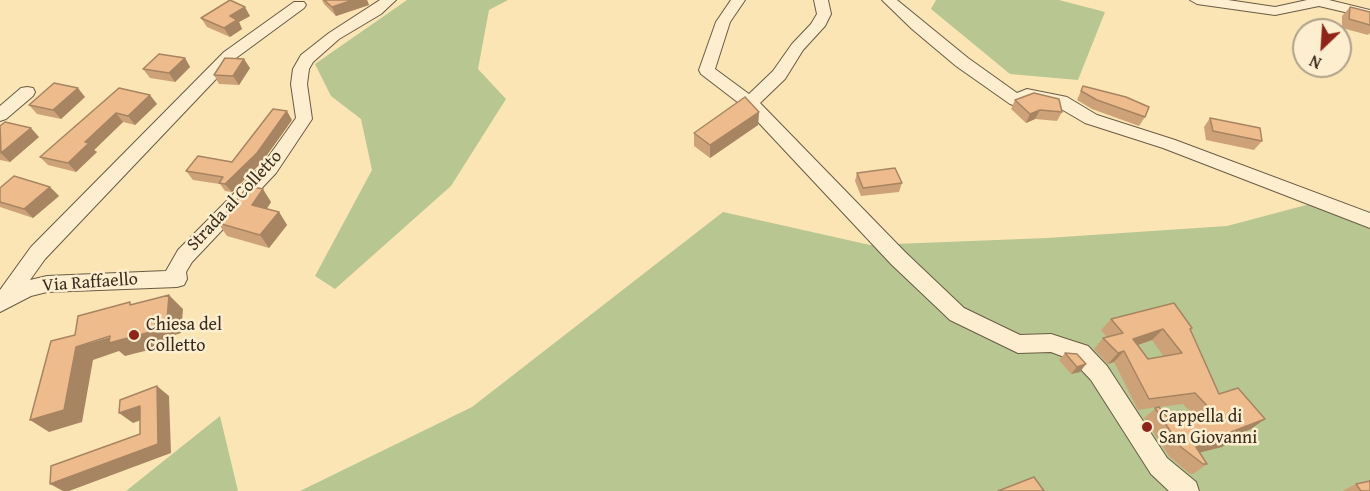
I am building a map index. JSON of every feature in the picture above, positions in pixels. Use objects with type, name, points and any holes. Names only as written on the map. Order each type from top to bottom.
[{"type":"street","name":"Strada al Colletto","points":[[176,271],[185,256],[238,198],[270,168],[304,119],[304,107],[298,84],[301,69],[307,59],[334,36],[376,11],[389,0]]},
{"type":"street","points":[[738,0],[723,22],[707,70],[750,103],[898,258],[957,314],[1018,344],[1051,343],[1080,353],[1100,373],[1159,466],[1187,491]]},
{"type":"street","points":[[750,103],[779,75],[797,47],[817,26],[824,14],[821,0]]},
{"type":"street","points":[[889,0],[962,62],[1016,100],[1027,94],[1061,101],[1091,119],[1169,144],[1370,220]]},
{"type":"street","points":[[1197,0],[1275,11],[1319,3],[1370,14]]},
{"type":"street","points":[[3,301],[38,253],[230,55],[299,5]]},
{"type":"street","points":[[0,115],[27,92]]},
{"type":"street","name":"Via Raffaello","points":[[3,301],[26,289],[47,284],[177,279],[176,271]]},
{"type":"green space","points":[[407,0],[508,0],[489,10],[478,69],[506,99],[451,186],[335,289],[315,276],[372,170],[361,119],[331,96],[315,64]]},
{"type":"green space","points":[[936,0],[1059,0],[1105,12],[1078,80],[1010,74],[931,9]]},
{"type":"green space","points":[[1310,204],[1370,229],[1370,491],[300,491],[472,407],[723,212],[870,245],[1047,238],[1227,226]]},
{"type":"green space","points":[[220,416],[238,491],[126,491]]},
{"type":"building","points":[[230,0],[245,7],[230,16],[237,20],[224,28],[201,18]]},
{"type":"building","points":[[324,0],[353,0],[332,7]]},
{"type":"building","points":[[1350,7],[1370,12],[1370,25],[1352,18],[1349,18]]},
{"type":"building","points":[[159,54],[185,58],[169,73],[143,69]]},
{"type":"building","points":[[225,58],[244,59],[233,76],[214,75]]},
{"type":"building","points":[[54,83],[78,88],[53,110],[29,105]]},
{"type":"building","points":[[1083,86],[1126,97],[1149,107],[1145,117],[1097,100],[1081,91]]},
{"type":"building","points":[[119,88],[150,95],[128,116],[116,113],[85,142],[89,143],[68,163],[40,157]]},
{"type":"building","points":[[1034,93],[1059,99],[1062,112],[1040,110],[1030,114],[1015,100]]},
{"type":"building","points":[[745,97],[759,112],[710,145],[694,133]]},
{"type":"building","points":[[273,109],[287,111],[257,153],[225,184],[219,183],[223,177],[186,171],[198,156],[232,162]]},
{"type":"building","points":[[1210,118],[1260,128],[1262,141],[1213,131]]},
{"type":"building","points":[[5,122],[31,128],[1,153],[0,126]]},
{"type":"building","points":[[895,168],[902,183],[863,188],[857,173]]},
{"type":"building","points":[[14,176],[50,187],[24,209],[0,202],[0,188]]},
{"type":"building","points":[[248,186],[263,189],[252,205],[279,212],[260,235],[218,223]]},
{"type":"building","points":[[169,295],[167,320],[155,324],[154,331],[109,343],[110,336],[76,347],[64,410],[30,420],[51,341],[75,335],[78,316],[130,302],[130,305]]},
{"type":"building","points":[[1174,303],[1192,328],[1190,329],[1219,394],[1238,388],[1265,419],[1231,432],[1236,437],[1196,447],[1207,464],[1203,464],[1181,447],[1155,408],[1159,407],[1172,423],[1215,414],[1195,393],[1149,399],[1124,351],[1118,353],[1103,338],[1123,333],[1111,319]],"holes":[[[1163,329],[1182,353],[1148,359],[1133,339]]]},
{"type":"building","points":[[1065,353],[1077,354],[1086,364],[1077,367]]},
{"type":"building","points":[[157,386],[158,444],[50,484],[51,466],[140,434],[140,406],[119,413],[120,400]]},
{"type":"building","points":[[1034,477],[1044,491],[998,491]]},
{"type":"building","points":[[1370,481],[1370,491],[1361,491],[1356,484]]},
{"type":"place","name":"Chiesa del Colletto","points":[[134,335]]},
{"type":"place","name":"Cappella di San Giovanni","points":[[1147,427]]}]
